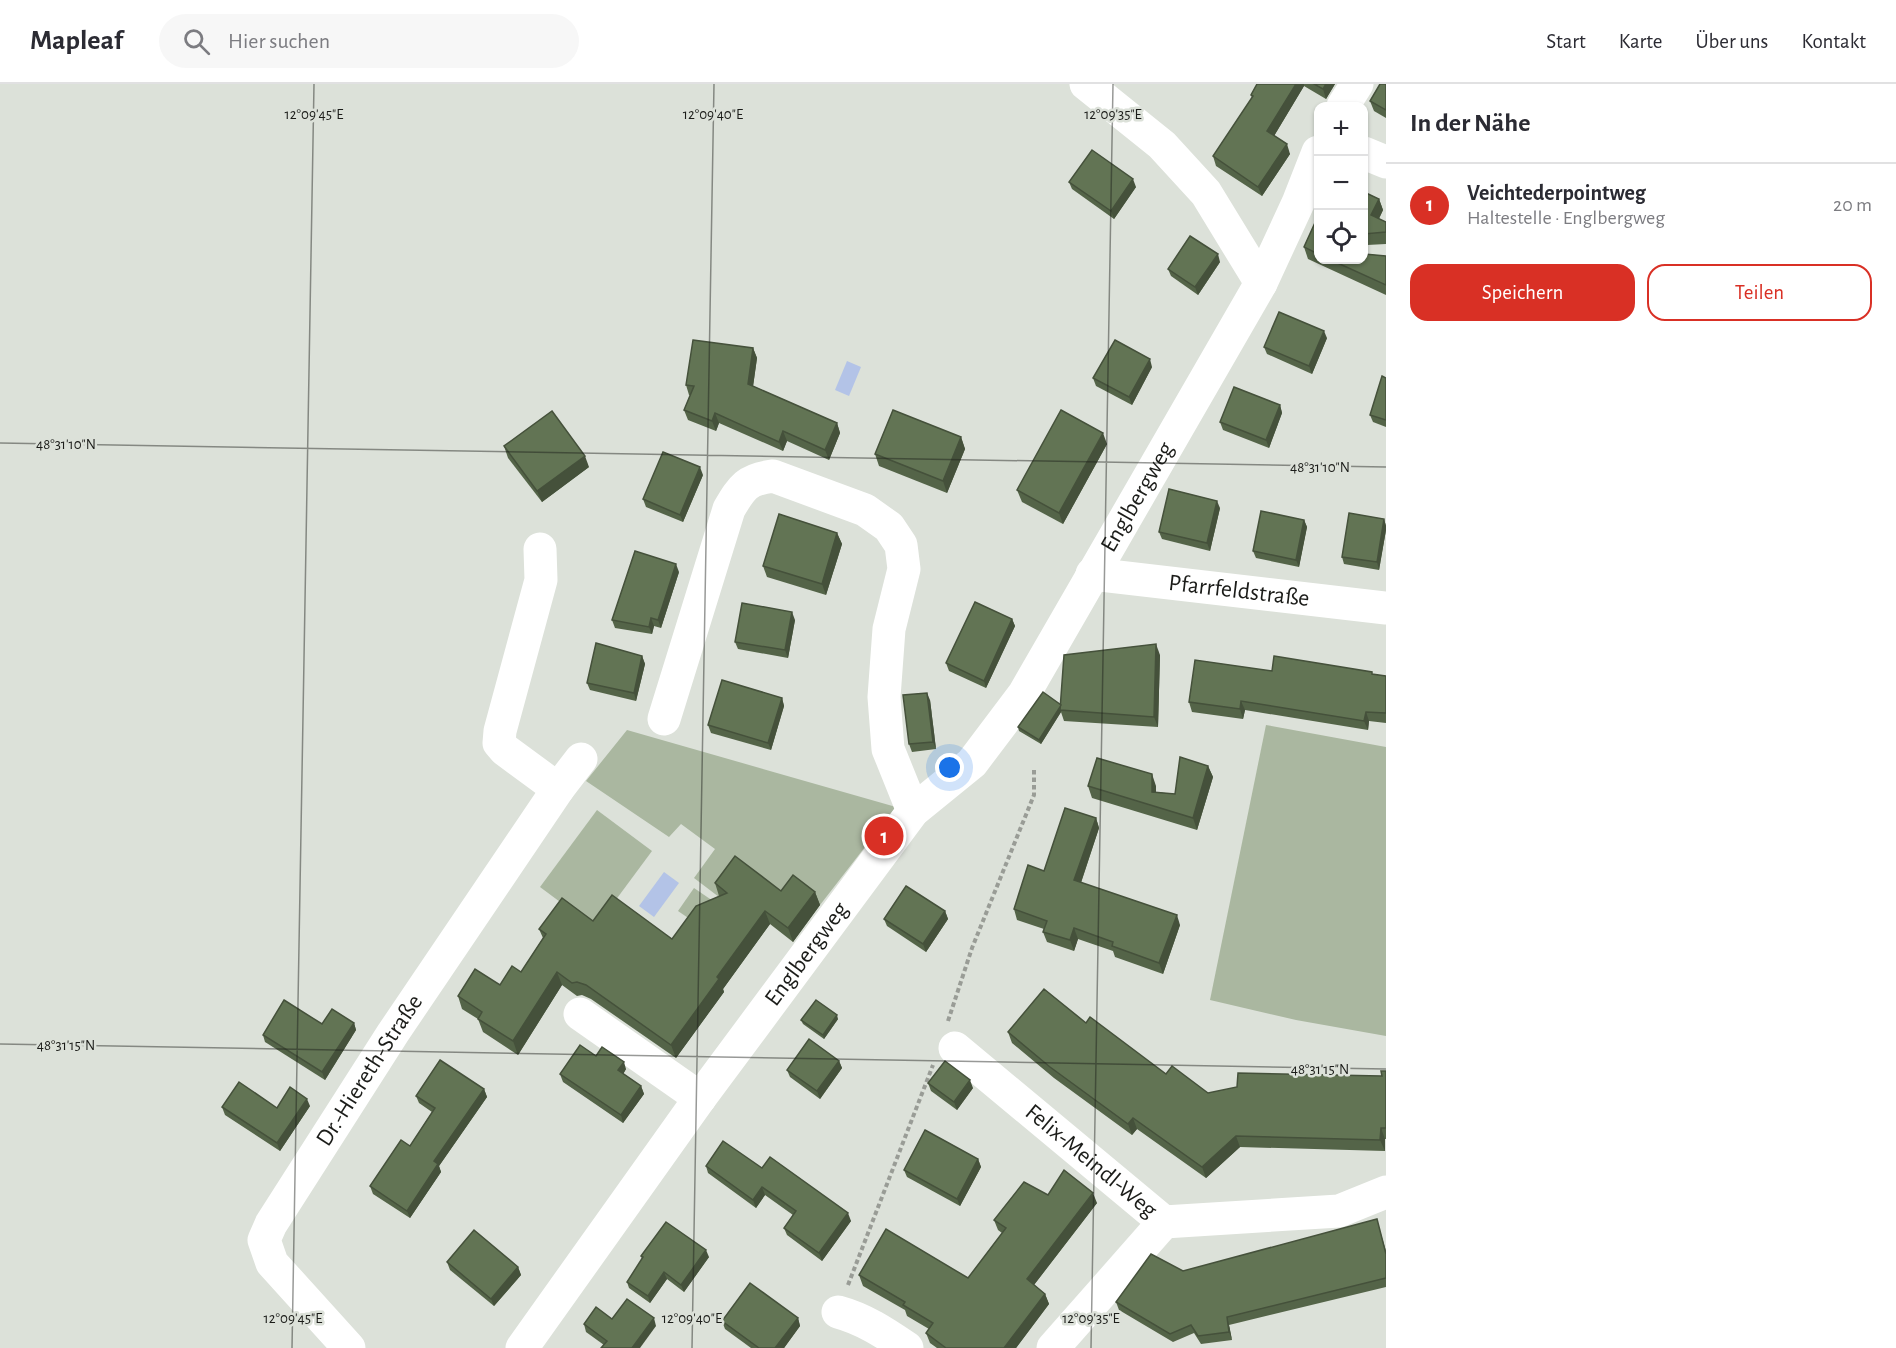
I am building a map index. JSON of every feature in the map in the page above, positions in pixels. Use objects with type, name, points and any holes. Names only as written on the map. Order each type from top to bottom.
[{"type":"street","points":[[1086,84],[1162,145],[1206,193],[1261,283]]},
{"type":"street","points":[[1346,102],[1357,84]]},
{"type":"street","points":[[1368,155],[1386,162]]},
{"type":"street","name":"Englbergweg","points":[[522,1348],[700,1098],[914,811],[972,762],[1017,703],[1261,283],[1298,203],[1316,156]]},
{"type":"street","points":[[664,719],[729,508],[740,490],[757,478],[773,476],[865,510],[889,527],[901,545],[904,569],[889,629],[884,697],[888,749],[914,811]]},
{"type":"street","points":[[540,549],[541,580],[500,731],[499,743],[505,750],[558,789]]},
{"type":"street","name":"Pfarrfeldstraße","points":[[1092,574],[1386,608]]},
{"type":"street","name":"Dr.-Hiereth-Straße","points":[[349,1348],[272,1263],[264,1240],[271,1224],[393,1033],[558,789],[581,759]]},
{"type":"street","points":[[580,1014],[700,1098]]},
{"type":"street","name":"Felix-Meindl-Weg","points":[[946,1043],[1164,1222],[1339,1211],[1386,1192]]},
{"type":"street","points":[[1053,1348],[1164,1222]]},
{"type":"street","points":[[838,1312],[879,1329],[907,1348]]},
{"type":"path","points":[[838,1312],[878,1203],[946,1043],[972,948],[1034,795],[1034,767]]},
{"type":"green space","points":[[1266,725],[1386,747],[1386,1036],[1296,1020],[1210,1000]]},
{"type":"green space","points":[[627,730],[896,807],[820,905],[798,889],[786,904],[719,897],[694,878],[715,849],[681,824],[669,837],[586,781]]},
{"type":"green space","points":[[597,810],[652,851],[595,928],[540,887]]},
{"type":"green space","points":[[694,888],[732,914],[697,924],[678,911]]},
{"type":"water","points":[[847,361],[861,367],[849,396],[835,390]]},
{"type":"water","points":[[664,872],[679,883],[654,917],[639,906]]},
{"type":"building","points":[[1257,84],[1296,84],[1267,131],[1287,144],[1258,187],[1213,156],[1253,96],[1251,95]]},
{"type":"building","points":[[1314,84],[1326,84],[1323,89]]},
{"type":"building","points":[[1380,84],[1386,84],[1386,110],[1370,101]]},
{"type":"building","points":[[1092,150],[1133,179],[1111,211],[1069,182]]},
{"type":"building","points":[[1368,194],[1379,199],[1371,215],[1386,222],[1386,232],[1368,234]]},
{"type":"building","points":[[1314,225],[1314,252],[1304,247]]},
{"type":"building","points":[[1190,236],[1218,254],[1195,287],[1168,269]]},
{"type":"building","points":[[1368,254],[1386,256],[1386,285],[1340,264],[1368,264]]},
{"type":"building","points":[[1279,312],[1324,331],[1309,366],[1264,347]]},
{"type":"building","points":[[693,340],[753,348],[748,384],[837,423],[825,450],[783,431],[779,442],[715,413],[712,421],[684,410],[694,386],[686,385]]},
{"type":"building","points":[[1115,340],[1150,359],[1129,397],[1093,378]]},
{"type":"building","points":[[1382,376],[1386,378],[1386,420],[1370,415]]},
{"type":"building","points":[[1234,387],[1280,405],[1266,440],[1220,422]]},
{"type":"building","points":[[893,410],[961,437],[943,481],[875,454]]},
{"type":"building","points":[[1061,410],[1103,433],[1059,513],[1017,490]]},
{"type":"building","points":[[552,411],[585,456],[537,491],[504,446]]},
{"type":"building","points":[[663,452],[700,467],[680,515],[643,499]]},
{"type":"building","points":[[1169,489],[1217,501],[1207,543],[1159,532]]},
{"type":"building","points":[[1261,511],[1304,520],[1296,560],[1253,551]]},
{"type":"building","points":[[1349,513],[1384,519],[1377,562],[1342,557]]},
{"type":"building","points":[[779,514],[837,533],[822,584],[763,566]]},
{"type":"building","points":[[635,551],[676,564],[658,620],[651,618],[649,627],[612,620]]},
{"type":"building","points":[[975,602],[1012,619],[984,681],[946,663]]},
{"type":"building","points":[[742,603],[792,612],[785,650],[735,642]]},
{"type":"building","points":[[596,643],[642,656],[634,693],[587,683]]},
{"type":"building","points":[[1156,644],[1154,717],[1060,710],[1064,655]]},
{"type":"building","points":[[1274,656],[1386,676],[1386,713],[1366,712],[1364,721],[1241,701],[1240,709],[1189,702],[1195,660],[1272,671]]},
{"type":"building","points":[[722,680],[782,698],[768,743],[708,725]]},
{"type":"building","points":[[1043,692],[1061,705],[1039,740],[1018,727]]},
{"type":"building","points":[[927,693],[933,742],[909,744],[903,695]]},
{"type":"building","points":[[1180,757],[1208,766],[1193,818],[1088,786],[1097,758],[1152,774],[1152,792],[1175,794]]},
{"type":"building","points":[[1065,808],[1096,818],[1074,880],[1177,915],[1159,963],[1112,946],[1113,942],[1074,928],[1070,940],[1043,932],[1047,921],[1014,909],[1028,865],[1044,871]]},
{"type":"building","points":[[735,856],[781,891],[793,875],[815,892],[788,928],[765,911],[671,1045],[586,985],[572,983],[557,972],[513,1041],[478,1019],[482,1012],[458,996],[475,969],[500,985],[512,966],[521,972],[546,934],[539,929],[562,898],[593,921],[612,895],[672,939],[696,906],[727,893],[715,883]]},
{"type":"building","points":[[906,886],[945,911],[923,944],[884,919]]},
{"type":"building","points":[[1044,989],[1086,1023],[1090,1017],[1166,1074],[1172,1066],[1208,1093],[1237,1087],[1238,1073],[1382,1076],[1381,1071],[1386,1071],[1386,1128],[1381,1128],[1380,1140],[1236,1136],[1202,1167],[1133,1118],[1128,1124],[1050,1067],[1008,1032]]},
{"type":"building","points":[[284,1000],[322,1024],[332,1009],[354,1023],[322,1072],[263,1035]]},
{"type":"building","points":[[816,1000],[837,1015],[823,1035],[801,1020]]},
{"type":"building","points":[[809,1039],[839,1061],[817,1091],[787,1070]]},
{"type":"building","points":[[580,1045],[596,1056],[602,1047],[624,1062],[618,1070],[641,1086],[621,1115],[560,1074]]},
{"type":"building","points":[[440,1060],[484,1089],[434,1161],[438,1164],[407,1211],[370,1186],[401,1140],[410,1146],[435,1108],[416,1096]]},
{"type":"building","points":[[945,1061],[970,1080],[954,1102],[928,1083]]},
{"type":"building","points":[[239,1082],[277,1108],[290,1087],[307,1099],[277,1143],[222,1107]]},
{"type":"building","points":[[925,1130],[978,1159],[957,1199],[904,1170]]},
{"type":"building","points":[[723,1141],[762,1168],[770,1157],[848,1213],[819,1253],[784,1228],[796,1211],[762,1187],[753,1200],[706,1166]]},
{"type":"building","points":[[1064,1170],[1093,1193],[1027,1279],[1045,1294],[1004,1348],[946,1348],[926,1333],[933,1323],[903,1305],[905,1302],[859,1275],[886,1229],[968,1278],[1006,1228],[994,1220],[1024,1182],[1048,1195]]},
{"type":"building","points":[[1377,1219],[1386,1254],[1386,1278],[1227,1317],[1229,1332],[1198,1336],[1191,1325],[1170,1334],[1116,1302],[1151,1254],[1183,1271]]},
{"type":"building","points":[[666,1222],[706,1250],[681,1285],[664,1272],[648,1296],[627,1282],[643,1257],[641,1256]]},
{"type":"building","points":[[474,1230],[518,1267],[491,1299],[447,1262]]},
{"type":"building","points":[[750,1283],[798,1318],[775,1348],[759,1348],[722,1321]]},
{"type":"building","points":[[627,1299],[654,1318],[632,1348],[601,1348],[607,1341],[584,1324],[596,1307],[612,1319]]},
{"type":"place","name":"Veichtederpointweg","points":[[884,836]]}]
